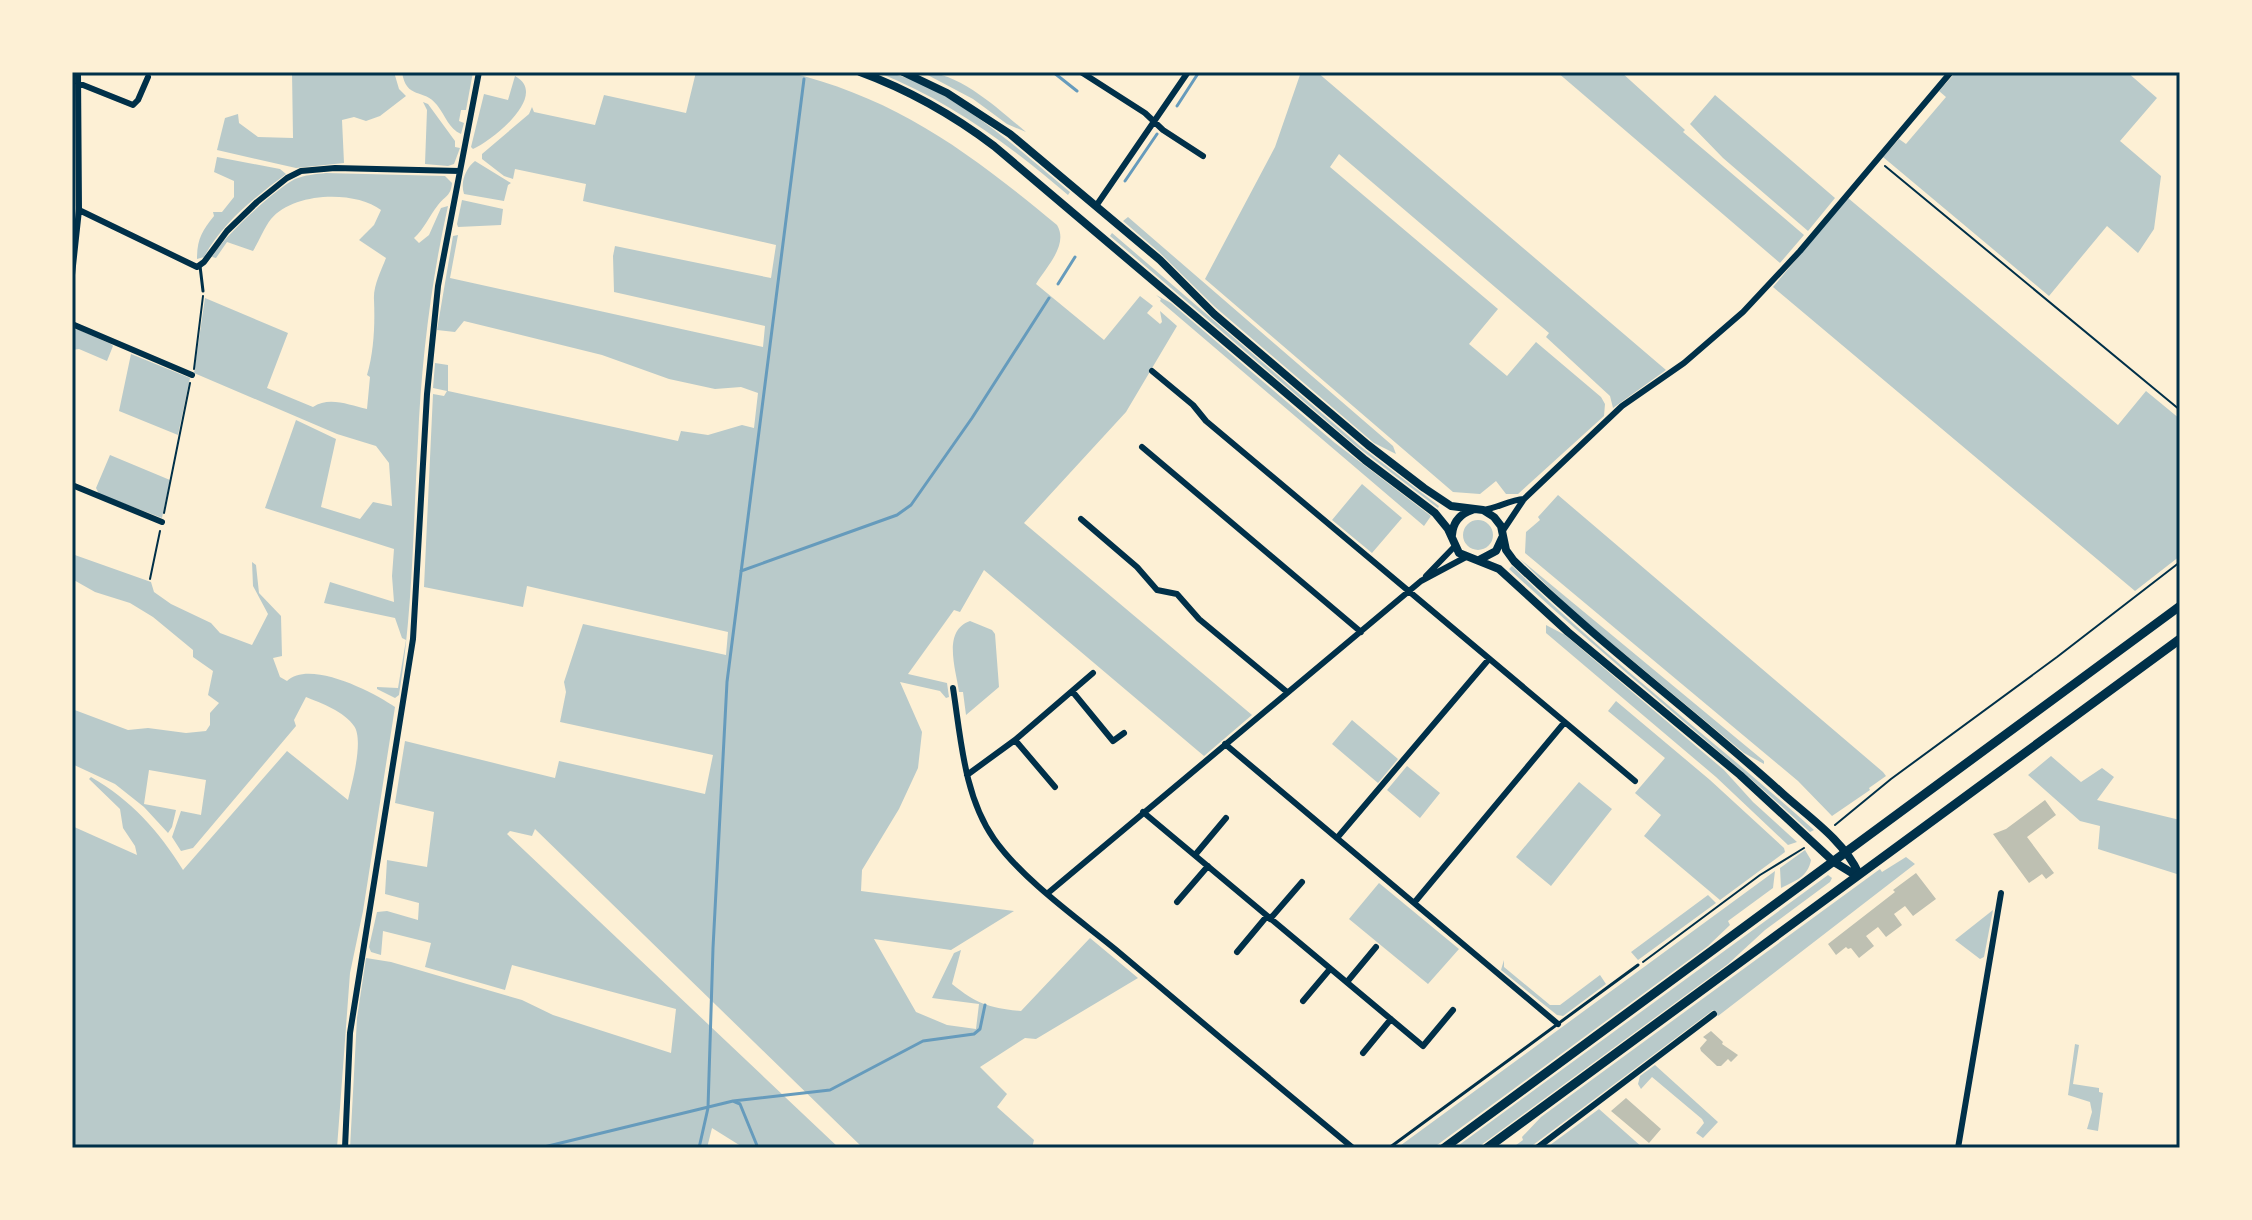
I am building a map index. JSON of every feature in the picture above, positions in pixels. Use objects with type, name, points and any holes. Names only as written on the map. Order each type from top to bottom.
[{"type":"main road","points":[[1444,1148],[2180,606]]},
{"type":"main road","points":[[1487,1148],[2180,639]]},
{"type":"street","points":[[72,275],[79,210],[78,72]]},
{"type":"street","points":[[345,1148],[350,1033],[413,639],[427,394],[438,286],[479,72]]},
{"type":"street","points":[[860,72],[918,97],[994,146],[1365,460],[1435,513],[1466,557],[1494,565],[1503,572],[1568,632],[1740,775],[1834,862],[1859,874]]},
{"type":"street","points":[[903,72],[989,118],[1160,260],[1214,314],[1368,445],[1446,503],[1480,510],[1494,517],[1511,557],[1576,620],[1759,772],[1846,853],[1859,874]]},
{"type":"street","points":[[1081,72],[1145,113],[1203,156]]},
{"type":"street","points":[[1085,223],[1188,72]]},
{"type":"street","points":[[1478,560],[1496,551],[1502,532],[1524,499],[1622,406],[1684,363],[1743,312],[1800,251],[1951,72]]},
{"type":"street","points":[[78,83],[133,105],[148,77]]},
{"type":"street","points":[[79,210],[197,266],[246,212],[278,185],[301,171],[335,168],[460,171]]},
{"type":"street","points":[[72,324],[192,375]]},
{"type":"street","points":[[1152,371],[1193,405],[1206,421],[1635,781]]},
{"type":"street","points":[[1142,447],[1361,632]]},
{"type":"street","points":[[72,485],[162,522]]},
{"type":"street","points":[[1048,893],[1421,581],[1453,542],[1456,521],[1469,511],[1499,507],[1509,500],[1524,499]]},
{"type":"street","points":[[1081,519],[1137,567],[1155,588],[1160,592],[1177,594],[1199,619],[1287,692]]},
{"type":"street","points":[[1421,581],[1466,557]]},
{"type":"street","points":[[1337,838],[1489,659]]},
{"type":"street","points":[[967,775],[1015,740],[1093,673]]},
{"type":"street","points":[[953,688],[967,775],[979,811],[995,840],[1048,893],[1353,1148]]},
{"type":"street","points":[[1072,691],[1113,741],[1124,733]]},
{"type":"street","points":[[1414,903],[1564,723]]},
{"type":"street","points":[[1015,740],[1055,787]]},
{"type":"street","points":[[1225,744],[1558,1024]]},
{"type":"street","points":[[1143,812],[1423,1046],[1453,1010]]},
{"type":"street","points":[[1195,855],[1226,818]]},
{"type":"street","points":[[1177,902],[1208,866]]},
{"type":"street","points":[[1237,952],[1302,882]]},
{"type":"street","points":[[1958,1148],[2001,893]]},
{"type":"street","points":[[1347,982],[1376,947]]},
{"type":"street","points":[[1303,1001],[1330,969]]},
{"type":"street","points":[[1537,1148],[1714,1014]]},
{"type":"street","points":[[1363,1053],[1391,1019]]},
{"type":"lane","points":[[197,266],[203,291]]},
{"type":"lane","points":[[1389,1148],[1638,965]]},
{"type":"path","points":[[1877,159],[2180,410]]},
{"type":"path","points":[[150,579],[192,375],[203,291]]},
{"type":"path","points":[[1829,829],[2180,562]]},
{"type":"path","points":[[1638,965],[1760,875],[1804,848]]},
{"type":"shaded area","points":[[292,72],[394,72],[399,89],[406,96],[380,116],[366,121],[354,117],[342,120],[344,163],[296,168],[217,150],[225,118],[238,114],[239,123],[258,137],[293,138]]},
{"type":"shaded area","points":[[402,72],[473,72],[466,110],[461,110],[459,121],[464,123],[461,134],[450,125],[432,100],[407,87]]},
{"type":"shaded area","points":[[696,72],[787,72],[827,83],[899,113],[963,152],[1057,225],[1060,233],[1058,248],[1036,284],[1104,340],[1140,296],[1153,306],[1147,313],[1160,324],[1160,311],[1177,326],[1126,412],[1024,523],[1252,715],[1204,756],[984,570],[960,612],[954,610],[908,674],[947,683],[949,697],[946,698],[940,691],[900,682],[922,732],[918,768],[899,809],[862,870],[861,891],[1014,911],[951,950],[874,939],[916,1012],[947,1025],[976,1029],[979,1004],[932,998],[954,953],[961,950],[952,984],[976,1001],[1000,1008],[1021,1011],[1090,938],[1138,978],[1036,1039],[1025,1038],[980,1067],[1007,1094],[997,1107],[1034,1140],[1032,1148],[863,1148],[535,829],[532,836],[510,831],[507,834],[839,1148],[744,1148],[712,1128],[707,1148],[350,1148],[357,1018],[366,958],[391,962],[522,1000],[553,1015],[671,1053],[676,1009],[512,965],[505,990],[425,967],[431,943],[383,931],[381,955],[371,952],[369,947],[377,912],[387,911],[418,920],[419,903],[385,894],[387,860],[427,867],[434,812],[395,803],[405,741],[555,778],[559,761],[705,794],[713,755],[560,722],[566,692],[564,682],[583,624],[726,655],[728,632],[527,586],[523,607],[424,587],[433,394],[444,396],[447,391],[433,388],[435,363],[448,365],[448,391],[678,441],[681,431],[708,435],[742,425],[754,428],[758,393],[741,387],[715,389],[669,379],[602,355],[464,321],[455,332],[437,330],[453,236],[458,235],[450,278],[763,347],[765,326],[614,292],[613,256],[615,246],[771,278],[776,245],[583,201],[586,184],[515,169],[513,179],[482,159],[482,154],[529,114],[532,107],[534,112],[595,125],[604,95],[686,113]]},
{"type":"shaded area","points":[[877,72],[900,76],[952,100],[1005,138],[1070,192],[1068,195],[1001,141],[953,110]]},
{"type":"shaded area","points":[[922,72],[950,78],[964,85],[1026,132],[1007,124],[973,99]]},
{"type":"shaded area","points":[[1301,72],[1317,72],[1666,370],[1613,408],[1610,396],[1546,337],[1549,333],[1339,154],[1330,167],[1498,309],[1469,344],[1507,376],[1536,342],[1601,397],[1605,404],[1604,416],[1518,494],[1506,494],[1496,481],[1480,494],[1453,492],[1205,279],[1275,147]]},
{"type":"shaded area","points":[[1557,72],[1621,72],[1685,130],[1683,132],[1804,235],[1780,263]]},
{"type":"shaded area","points":[[1956,72],[2127,72],[2157,98],[2120,141],[2161,176],[2154,229],[2138,253],[2107,226],[2049,296],[1883,157],[1899,139],[1906,144],[1946,97],[1939,91]]},
{"type":"shaded area","points":[[515,76],[524,84],[526,94],[522,105],[504,127],[473,149],[484,94],[508,100]]},
{"type":"shaded area","points":[[1715,95],[1835,198],[1808,231],[1723,158],[1690,124]]},
{"type":"shaded area","points":[[423,102],[428,104],[455,141],[455,147],[460,148],[454,164],[425,164],[427,110]]},
{"type":"shaded area","points":[[217,157],[280,169],[286,174],[240,211],[204,257],[197,259],[199,241],[214,216],[213,212],[222,212],[234,197],[234,181],[214,172]]},
{"type":"shaded area","points":[[475,161],[511,183],[504,201],[464,194],[465,176]]},
{"type":"shaded area","points":[[326,173],[445,176],[452,183],[449,193],[414,238],[419,243],[429,235],[441,208],[448,206],[424,353],[406,640],[402,638],[395,618],[324,603],[330,582],[394,602],[394,549],[265,508],[296,420],[336,439],[321,507],[360,519],[373,502],[392,506],[389,463],[376,446],[337,434],[194,373],[205,298],[288,333],[267,388],[313,407],[332,402],[367,409],[370,377],[367,375],[374,338],[374,295],[386,258],[359,240],[374,225],[381,210],[356,199],[341,197],[294,203],[271,219],[253,251],[227,242],[216,258],[212,257],[262,203],[299,178]]},
{"type":"shaded area","points":[[1848,198],[2118,425],[2146,391],[2180,419],[2180,556],[2135,591],[1773,287]]},
{"type":"shaded area","points":[[462,200],[503,209],[501,225],[458,227]]},
{"type":"shaded area","points":[[1128,217],[1393,446],[1396,454],[1374,443],[1215,307],[1123,221]]},
{"type":"shaded area","points":[[1112,233],[1360,446],[1438,508],[1356,446],[1110,236]]},
{"type":"shaded area","points":[[1156,295],[1171,303],[1335,443],[1431,516],[1424,526],[1160,301]]},
{"type":"shaded area","points":[[77,329],[113,346],[107,361],[79,349],[72,350],[72,331]]},
{"type":"shaded area","points":[[131,354],[190,378],[178,435],[119,411]]},
{"type":"shaded area","points":[[110,455],[170,480],[162,518],[99,494],[96,488]]},
{"type":"shaded area","points":[[1362,484],[1402,518],[1372,553],[1332,520]]},
{"type":"shaded area","points":[[1558,495],[1886,776],[1832,816],[1798,781],[1525,553],[1526,532],[1540,520],[1538,517]]},
{"type":"shaded area","points":[[1478,520],[1488,525],[1493,535],[1488,545],[1478,550],[1468,545],[1463,535],[1468,525]]},
{"type":"shaded area","points":[[72,554],[151,582],[154,592],[171,604],[211,623],[220,633],[252,645],[268,614],[253,586],[252,562],[256,565],[259,593],[281,616],[282,656],[273,658],[280,677],[287,681],[297,675],[310,674],[341,680],[395,707],[363,911],[350,973],[337,1148],[72,1148],[72,826],[137,855],[123,828],[120,809],[89,779],[91,777],[119,796],[143,818],[183,870],[287,751],[348,800],[358,741],[354,726],[345,716],[306,697],[294,720],[296,726],[193,848],[181,851],[172,837],[181,811],[201,815],[206,780],[149,770],[144,804],[176,810],[168,833],[144,807],[115,784],[72,764],[72,709],[128,730],[206,731],[210,725],[210,713],[219,703],[208,695],[213,671],[193,657],[193,650],[153,617],[130,603],[95,592],[72,579]]},
{"type":"shaded area","points":[[1520,559],[1764,764],[1744,753],[1574,612]]},
{"type":"shaded area","points":[[1512,566],[1585,634],[1814,830],[1810,832],[1584,636],[1509,569]]},
{"type":"shaded area","points":[[970,621],[995,634],[999,687],[966,715],[963,692],[959,692],[953,642],[961,626]]},
{"type":"shaded area","points":[[1546,625],[1565,635],[1724,770],[1753,802],[1797,842],[1788,845],[1716,777],[1546,633]]},
{"type":"shaded area","points":[[406,640],[399,695],[395,698],[377,689],[398,688]]},
{"type":"shaded area","points":[[1616,701],[1710,780],[1785,852],[1720,900],[1644,836],[1661,815],[1635,793],[1665,758],[1608,711]]},
{"type":"shaded area","points":[[1352,720],[1398,759],[1378,783],[1332,744]]},
{"type":"shaded area","points":[[2051,756],[2081,782],[2102,768],[2114,777],[2097,800],[2180,820],[2180,875],[2098,849],[2100,826],[2080,821],[2028,775]]},
{"type":"shaded area","points":[[1407,766],[1440,793],[1420,818],[1387,790]]},
{"type":"shaded area","points":[[1579,782],[1612,809],[1551,886],[1516,857]]},
{"type":"shaded area","points":[[1805,850],[1811,860],[1807,871],[1781,888],[1780,868]]},
{"type":"shaded area","points":[[1906,857],[1915,864],[1718,1016],[1713,1010],[1529,1148],[1512,1148],[1523,1140],[1522,1137],[1541,1117],[1880,869],[1882,872]]},
{"type":"shaded area","points":[[1775,871],[1773,888],[1728,921],[1730,925],[1708,946],[1433,1148],[1397,1148]]},
{"type":"shaded area","points":[[1828,875],[1832,878],[1830,882],[1765,930],[1728,964],[1477,1148],[1455,1148]]},
{"type":"shaded area","points":[[1379,883],[1459,949],[1428,984],[1349,919]]},
{"type":"shaded area","points":[[1708,895],[1716,903],[1638,960],[1631,952]]},
{"type":"shaded area","points":[[1993,910],[1984,957],[1980,959],[1955,940]]},
{"type":"shaded area","points":[[1504,960],[1504,967],[1550,1005],[1560,1005],[1600,975],[1606,984],[1563,1016],[1557,1015],[1501,970]]},
{"type":"shaded area","points":[[2075,1044],[2079,1045],[2073,1084],[2099,1088],[2099,1092],[2103,1093],[2098,1131],[2087,1129],[2092,1112],[2090,1102],[2068,1095]]},
{"type":"shaded area","points":[[1655,1065],[1718,1122],[1703,1138],[1696,1133],[1704,1123],[1702,1119],[1652,1077],[1641,1089],[1638,1084],[1640,1076]]},
{"type":"shaded area","points":[[1599,1109],[1643,1148],[1546,1148]]},
{"type":"building","points":[[2045,800],[2056,815],[2027,837],[2054,873],[2046,879],[2042,874],[2029,883],[1993,834],[2006,829]]},
{"type":"building","points":[[1916,873],[1936,899],[1913,916],[1905,906],[1894,914],[1902,925],[1886,937],[1878,927],[1866,936],[1874,946],[1859,958],[1851,948],[1846,947],[1836,955],[1828,944]]},
{"type":"building","points":[[1711,1031],[1722,1044],[1738,1055],[1731,1062],[1728,1059],[1717,1066],[1701,1051],[1707,1040],[1703,1037]]},
{"type":"building","points":[[1626,1098],[1661,1129],[1649,1143],[1611,1111]]},
{"type":"waterway","points":[[1053,72],[1077,91]]},
{"type":"waterway","points":[[1177,106],[1199,72]]},
{"type":"waterway","points":[[699,1148],[708,1108],[727,682],[804,79]]},
{"type":"waterway","points":[[1125,181],[1157,134]]},
{"type":"waterway","points":[[1058,284],[1075,257]]},
{"type":"waterway","points":[[741,571],[897,515],[911,505],[972,418],[1049,298]]},
{"type":"waterway","points":[[733,1101],[830,1090],[923,1041],[974,1034],[980,1029],[985,1005]]},
{"type":"waterway","points":[[540,1148],[733,1101],[740,1104],[758,1148]]}]
